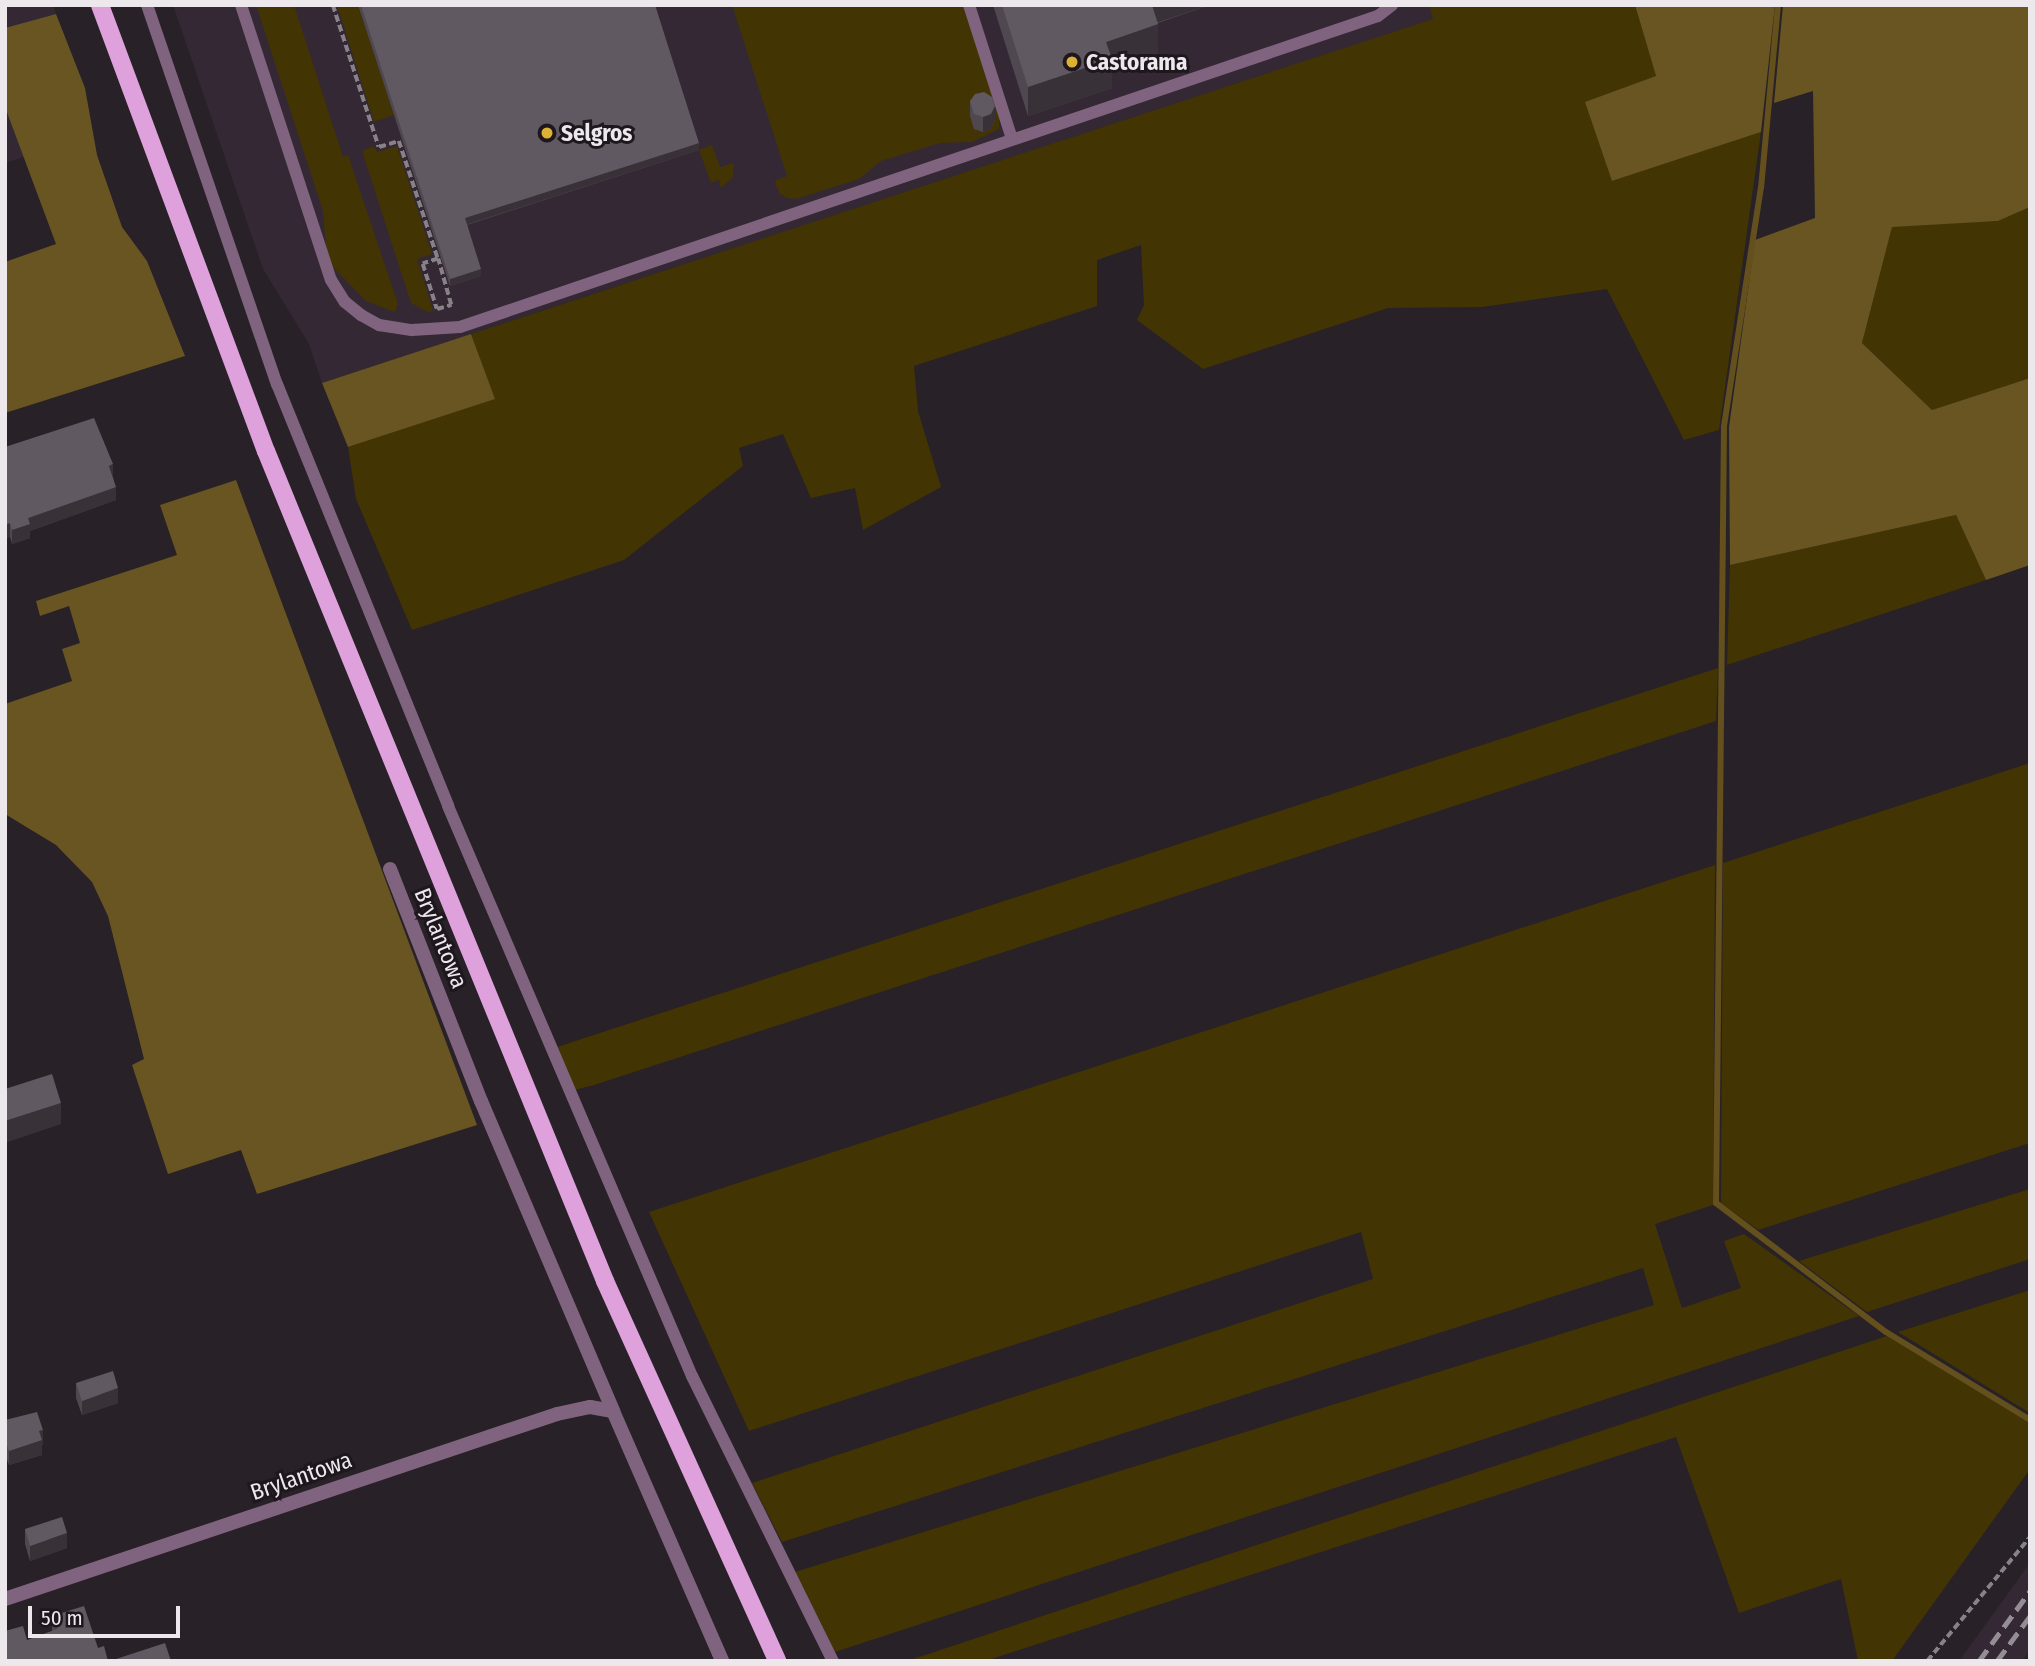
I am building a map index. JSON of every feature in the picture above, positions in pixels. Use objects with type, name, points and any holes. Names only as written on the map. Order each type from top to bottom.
[{"type":"main road","points":[[100,5],[266,451],[606,1281],[777,1661]]},
{"type":"street","name":"Brylantowa","points":[[390,869],[481,1101],[612,1411],[722,1661]]},
{"type":"street","name":"Brylantowa","points":[[5,1599],[557,1414],[590,1407],[612,1411]]},
{"type":"lane","points":[[147,5],[277,384],[448,806],[692,1376],[833,1661]]},
{"type":"lane","points":[[241,5],[331,280],[345,302],[379,325],[404,329],[460,327],[1378,16],[1392,5]]},
{"type":"lane","points":[[969,5],[1012,139]]},
{"type":"path","points":[[333,5],[379,148],[399,141],[438,260],[451,305],[437,309],[423,264],[438,260]]},
{"type":"path","points":[[1927,1661],[2030,1537]]},
{"type":"shaded area","points":[[5,5],[53,5],[56,14],[5,28]]},
{"type":"shaded area","points":[[173,5],[1429,5],[1434,19],[322,383],[309,344],[263,269]]},
{"type":"shaded area","points":[[256,5],[294,5],[343,157],[348,155],[398,304],[395,312],[366,301],[332,266],[326,249],[323,211]]},
{"type":"shaded area","points":[[337,5],[358,5],[394,115],[374,122]]},
{"type":"shaded area","points":[[732,5],[963,5],[999,116],[999,129],[972,142],[940,143],[881,161],[859,179],[796,199],[787,198],[780,194],[775,183],[787,176]]},
{"type":"shaded area","points":[[1429,5],[1635,5],[1656,76],[1612,181],[1761,132],[1719,430],[1684,440],[1607,289],[1482,307],[1388,308],[1203,369],[1137,320],[1144,305],[1141,245],[1097,260],[1097,306],[914,366],[918,411],[941,487],[863,530],[855,488],[811,498],[783,434],[739,448],[743,466],[624,560],[412,630],[356,499],[348,447],[494,399],[471,334],[1433,19]]},
{"type":"shaded area","points":[[1635,5],[1775,5],[1761,132],[1612,181],[1585,102],[1656,76]]},
{"type":"shaded area","points":[[1783,5],[2030,5],[2030,207],[1998,221],[1892,227],[1862,343],[1932,410],[2030,378],[2030,565],[1986,580],[1956,515],[1730,565],[1729,427],[1755,240],[1815,218],[1813,91],[1774,103]]},
{"type":"shaded area","points":[[56,14],[85,88],[97,155],[122,227],[147,261],[185,356],[5,413],[5,262],[56,244],[5,107],[5,28]]},
{"type":"shaded area","points":[[5,107],[24,157],[5,163]]},
{"type":"shaded area","points":[[712,145],[720,167],[734,163],[733,177],[721,188],[719,180],[711,183],[699,150]]},
{"type":"shaded area","points":[[374,146],[377,152],[397,146],[432,254],[417,259],[433,311],[428,312],[411,303],[362,151]]},
{"type":"shaded area","points":[[2030,207],[2030,378],[1932,410],[1862,343],[1892,226],[1998,221]]},
{"type":"shaded area","points":[[471,334],[495,399],[348,447],[322,383]]},
{"type":"shaded area","points":[[236,480],[477,1125],[257,1194],[241,1150],[168,1174],[132,1065],[144,1059],[108,916],[92,882],[56,845],[5,814],[5,704],[72,681],[62,649],[80,643],[69,606],[40,616],[36,601],[177,555],[160,505]]},
{"type":"shaded area","points":[[1956,515],[1986,580],[1727,665],[1730,565]]},
{"type":"shaded area","points":[[1718,668],[1716,721],[594,1085],[574,1090],[557,1047]]},
{"type":"shaded area","points":[[2030,763],[2030,1143],[1758,1230],[1721,1203],[1723,863]]},
{"type":"shaded area","points":[[1715,865],[1713,1205],[1655,1224],[1682,1308],[1741,1288],[1724,1241],[1744,1234],[1859,1316],[835,1652],[795,1572],[1654,1305],[1643,1268],[782,1542],[752,1483],[1373,1279],[1361,1232],[749,1431],[649,1212]]},
{"type":"shaded area","points":[[2030,1189],[2030,1259],[1867,1312],[1799,1261]]},
{"type":"shaded area","points":[[2030,1290],[2030,1413],[1898,1332]]},
{"type":"shaded area","points":[[1887,1336],[2030,1423],[2030,1469],[1892,1661],[1858,1661],[1841,1579],[1739,1613],[1676,1437],[985,1661],[907,1661]]},
{"type":"shaded area","points":[[2030,1563],[2030,1650],[2022,1661],[1959,1661]]},
{"type":"building","name":"Selgros","points":[[361,5],[655,5],[699,143],[465,218],[481,269],[450,279]]},
{"type":"building","name":"Castorama","points":[[1002,5],[1152,5],[1158,24],[1106,42],[1112,59],[1028,87]]},
{"type":"building","points":[[984,92],[992,97],[995,106],[991,114],[983,117],[974,114],[970,101],[975,94]]},
{"type":"building","points":[[94,418],[113,464],[109,466],[116,487],[28,518],[30,524],[12,530],[10,523],[5,525],[5,447]]},
{"type":"building","points":[[52,1074],[61,1103],[5,1121],[5,1089]]},
{"type":"building","points":[[113,1371],[118,1388],[82,1401],[76,1383]]},
{"type":"building","points":[[37,1412],[43,1430],[39,1431],[42,1440],[9,1451],[5,1440],[5,1420]]},
{"type":"building","points":[[62,1517],[67,1533],[30,1546],[25,1529]]},
{"type":"building","points":[[84,1606],[98,1648],[104,1646],[108,1661],[5,1661],[5,1631],[23,1626],[27,1640],[57,1629],[52,1616]]},
{"type":"building","points":[[165,1643],[171,1661],[110,1661]]},
{"type":"waterway","points":[[1778,5],[1761,187],[1724,427],[1716,1203],[1886,1332],[2030,1420]]},
{"type":"railway","points":[[1979,1661],[2030,1591]]},
{"type":"railway","points":[[1997,1661],[2030,1616]]},
{"type":"place","name":"Castorama","points":[[1072,62]]},
{"type":"place","name":"Selgros","points":[[547,133]]}]
